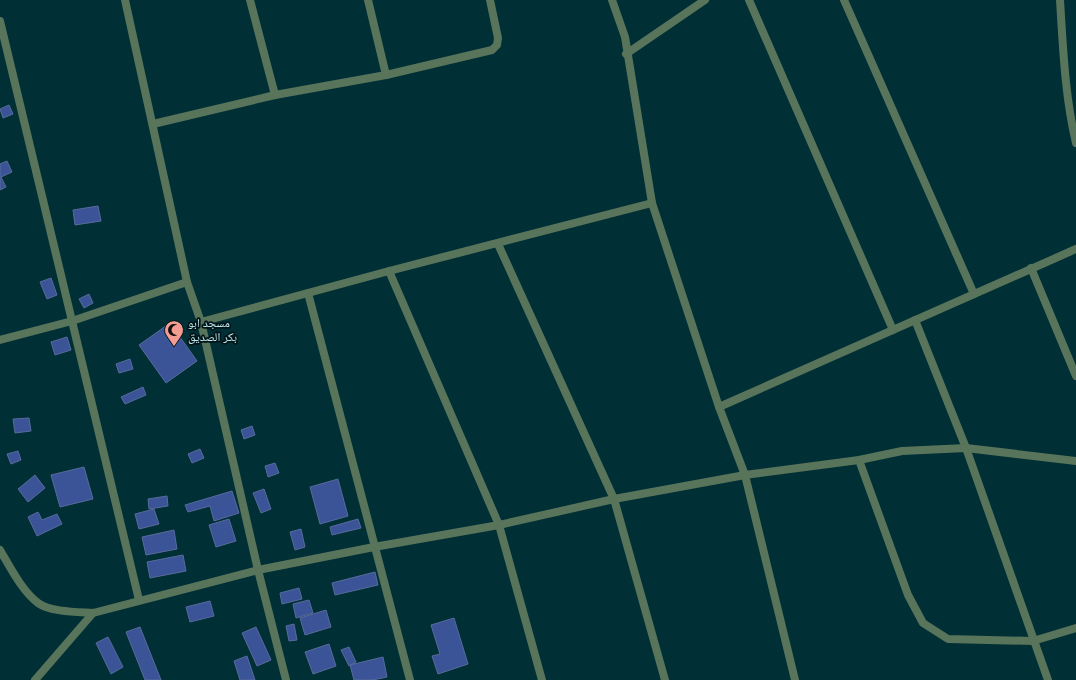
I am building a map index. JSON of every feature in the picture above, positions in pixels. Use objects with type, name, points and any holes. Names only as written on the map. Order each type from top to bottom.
[{"type":"street","points":[[124,0],[153,124],[187,282],[201,322],[258,570],[286,680]]},
{"type":"street","points":[[250,0],[275,95]]},
{"type":"street","points":[[368,0],[386,75]]},
{"type":"street","points":[[153,124],[275,95],[386,75],[492,50],[497,45],[498,38],[490,0]]},
{"type":"street","points":[[612,0],[625,37],[626,54],[652,203],[719,407],[745,475],[795,680]]},
{"type":"street","points":[[626,54],[706,0]]},
{"type":"street","points":[[748,0],[893,330]]},
{"type":"street","points":[[844,0],[974,294]]},
{"type":"street","points":[[1060,0],[1066,77],[1071,122],[1076,144]]},
{"type":"street","points":[[0,21],[139,600]]},
{"type":"street","points":[[201,322],[308,292],[652,203]]},
{"type":"street","points":[[498,244],[614,499],[665,680]]},
{"type":"street","points":[[719,407],[1076,248]]},
{"type":"street","points":[[1032,268],[1076,376]]},
{"type":"street","points":[[389,271],[499,525],[542,680]]},
{"type":"street","points":[[0,340],[72,321],[187,282]]},
{"type":"street","points":[[308,292],[410,680]]},
{"type":"street","points":[[915,320],[966,448],[1048,680]]},
{"type":"street","points":[[0,550],[18,580],[39,604],[65,612],[93,613],[258,570],[374,547],[499,525],[614,499],[745,475],[859,460],[902,451],[966,448],[1076,461]]},
{"type":"street","points":[[859,460],[908,595],[923,623],[948,639],[1033,641],[1076,628]]},
{"type":"street","points":[[35,680],[93,613]]},
{"type":"building","points":[[9,105],[13,114],[3,118],[0,109]]},
{"type":"building","points":[[7,161],[12,172],[1,177],[6,187],[0,190],[0,164]]},
{"type":"building","points":[[98,206],[101,221],[75,225],[73,210]]},
{"type":"building","points":[[51,278],[57,295],[47,299],[40,282]]},
{"type":"building","points":[[89,294],[93,303],[84,308],[79,299]]},
{"type":"building","points":[[170,323],[197,361],[166,383],[139,345]]},
{"type":"building","points":[[67,337],[71,350],[55,355],[51,342]]},
{"type":"building","points":[[130,359],[133,369],[119,373],[116,364]]},
{"type":"building","points":[[143,387],[146,395],[125,404],[121,397]]},
{"type":"building","points":[[29,418],[31,431],[15,433],[13,419]]},
{"type":"building","points":[[252,426],[255,435],[244,439],[241,430]]},
{"type":"building","points":[[200,449],[204,458],[192,463],[188,454]]},
{"type":"building","points":[[18,451],[21,460],[11,464],[7,454]]},
{"type":"building","points":[[275,463],[279,473],[268,477],[265,466]]},
{"type":"building","points":[[84,467],[93,499],[60,507],[51,475]]},
{"type":"building","points":[[35,475],[45,488],[28,502],[18,489]]},
{"type":"building","points":[[338,479],[348,516],[320,524],[310,487]]},
{"type":"building","points":[[264,489],[271,509],[261,513],[253,493]]},
{"type":"building","points":[[232,491],[239,513],[214,521],[210,506],[188,512],[185,505]]},
{"type":"building","points":[[167,496],[168,506],[149,509],[148,499]]},
{"type":"building","points":[[154,509],[159,524],[139,529],[135,514]]},
{"type":"building","points":[[38,512],[42,520],[57,514],[62,524],[37,536],[28,517]]},
{"type":"building","points":[[229,519],[236,541],[216,547],[209,525]]},
{"type":"building","points":[[358,519],[361,528],[332,535],[330,527]]},
{"type":"building","points":[[301,529],[305,547],[295,550],[290,532]]},
{"type":"building","points":[[174,530],[177,549],[146,555],[142,537]]},
{"type":"building","points":[[183,555],[186,571],[150,578],[147,562]]},
{"type":"building","points":[[375,572],[378,585],[335,595],[332,583]]},
{"type":"building","points":[[299,588],[302,599],[282,604],[280,593]]},
{"type":"building","points":[[309,600],[313,613],[296,618],[293,604]]},
{"type":"building","points":[[210,601],[214,616],[190,622],[186,607]]},
{"type":"building","points":[[326,610],[331,627],[305,635],[300,618]]},
{"type":"building","points":[[454,618],[468,664],[438,674],[432,656],[440,654],[431,625]]},
{"type":"building","points":[[294,624],[297,640],[289,641],[286,626]]},
{"type":"building","points":[[140,627],[161,680],[145,680],[126,632]]},
{"type":"building","points":[[256,627],[271,660],[257,666],[242,633]]},
{"type":"building","points":[[108,637],[123,667],[111,674],[96,643]]},
{"type":"building","points":[[329,644],[336,666],[313,674],[305,652]]},
{"type":"building","points":[[349,647],[356,662],[349,666],[341,650]]},
{"type":"building","points":[[247,656],[255,680],[240,680],[234,661]]},
{"type":"building","points":[[383,657],[387,677],[373,680],[354,680],[350,665]]},
{"type":"place","name":"مسجد ابو بكر الصديق","points":[[174,347]]}]
